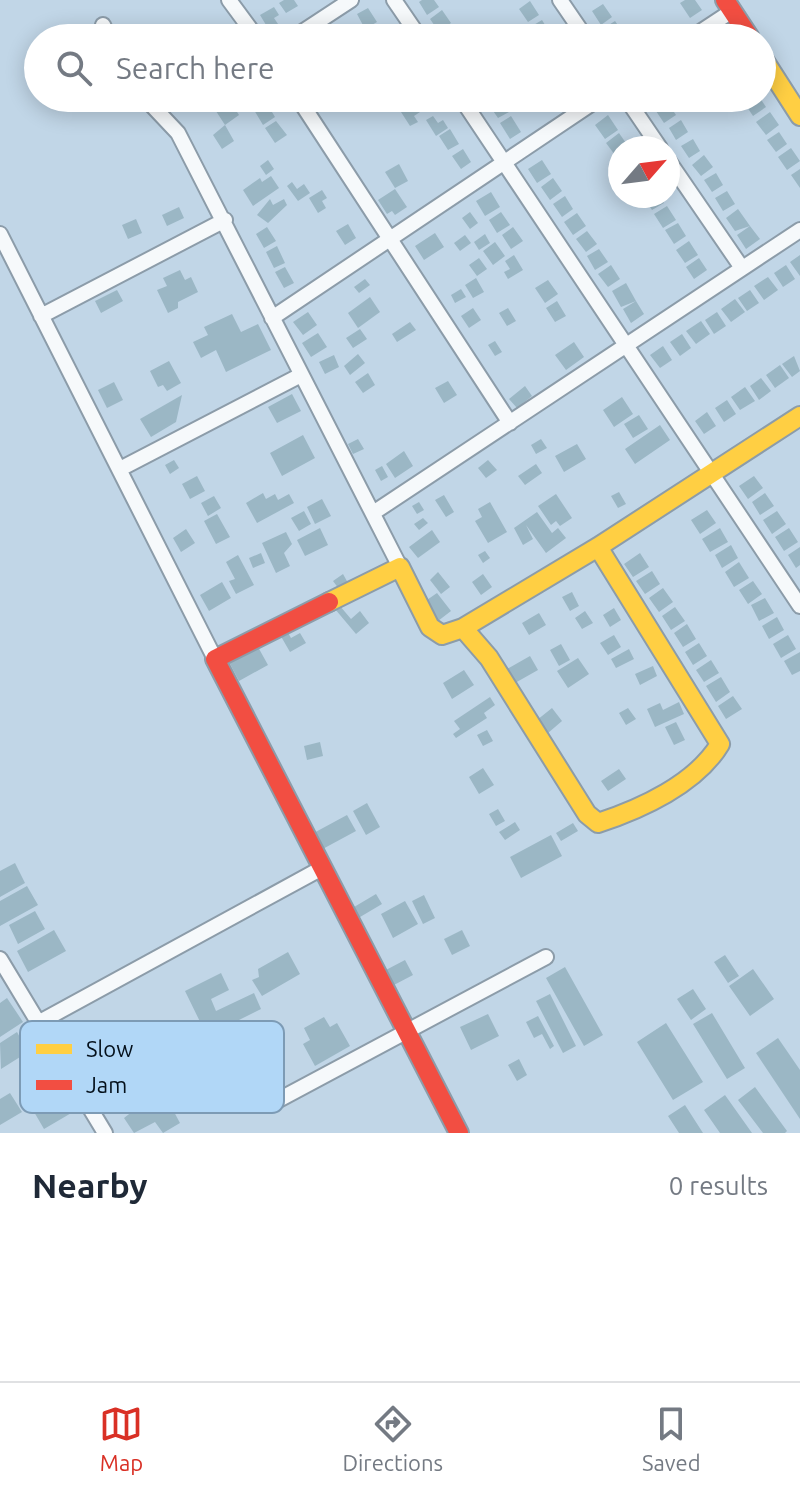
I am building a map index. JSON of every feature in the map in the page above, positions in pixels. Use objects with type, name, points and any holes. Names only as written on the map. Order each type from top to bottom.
[{"type":"street","points":[[229,0],[247,24]]},
{"type":"street","points":[[314,24],[351,0]]},
{"type":"street","points":[[394,0],[410,24]]},
{"type":"street","points":[[560,0],[576,24]]},
{"type":"street","points":[[708,24],[729,6],[741,24]]},
{"type":"street","points":[[776,79],[800,116]]},
{"type":"street","points":[[158,112],[178,133],[430,627],[442,635],[463,628],[598,547],[800,416]]},
{"type":"street","points":[[307,112],[510,423]]},
{"type":"street","points":[[471,112],[800,606]]},
{"type":"street","points":[[272,318],[579,112]]},
{"type":"street","points":[[636,112],[652,136]]},
{"type":"street","points":[[680,178],[742,268]]},
{"type":"street","points":[[41,316],[225,220]]},
{"type":"street","points":[[373,513],[800,230]]},
{"type":"street","points":[[0,234],[459,1133]]},
{"type":"street","points":[[120,469],[301,375]]},
{"type":"street","points":[[463,628],[489,658],[587,814],[598,823],[698,771],[717,753],[720,744],[598,547]]},
{"type":"street","points":[[215,659],[400,567]]},
{"type":"street","points":[[42,1021],[322,868]]},
{"type":"street","points":[[284,1097],[546,957]]},
{"type":"street","points":[[0,959],[37,1021]]},
{"type":"street","points":[[93,1113],[105,1133]]},
{"type":"building","points":[[294,0],[298,6],[286,13],[279,3]]},
{"type":"building","points":[[434,0],[439,7],[427,15],[419,2]]},
{"type":"building","points":[[695,0],[702,10],[690,18],[680,3]]},
{"type":"building","points":[[530,1],[539,15],[528,22],[519,9]]},
{"type":"building","points":[[603,4],[612,17],[600,24],[592,11]]},
{"type":"building","points":[[274,7],[279,15],[274,18],[278,24],[265,24],[260,15]]},
{"type":"building","points":[[368,8],[377,22],[362,24],[357,14]]},
{"type":"building","points":[[442,10],[451,23],[433,24],[430,19]]},
{"type":"building","points":[[217,112],[237,112],[239,115],[225,125]]},
{"type":"building","points":[[255,112],[272,112],[275,117],[263,125]]},
{"type":"building","points":[[401,112],[420,112],[414,116],[418,122],[410,126]]},
{"type":"building","points":[[494,112],[509,112],[498,118]]},
{"type":"building","points":[[657,112],[674,112],[676,115],[664,123]]},
{"type":"building","points":[[770,112],[779,125],[766,135],[756,122]]},
{"type":"building","points":[[608,115],[618,130],[605,139],[595,125]]},
{"type":"building","points":[[433,116],[438,123],[443,120],[448,128],[436,136],[426,120]]},
{"type":"building","points":[[511,116],[521,132],[510,139],[500,123]]},
{"type":"building","points":[[681,120],[688,132],[680,137],[674,136],[669,128]]},
{"type":"building","points":[[276,121],[287,135],[275,143],[265,128]]},
{"type":"building","points":[[225,125],[234,141],[222,149],[213,135]]},
{"type":"building","points":[[450,129],[459,144],[448,150],[439,136]]},
{"type":"building","points":[[779,132],[787,144],[776,152],[767,140]]},
{"type":"building","points":[[693,139],[700,151],[689,158],[681,146]]},
{"type":"building","points":[[791,148],[800,161],[787,170],[778,157]]},
{"type":"building","points":[[463,149],[471,162],[461,169],[452,156]]},
{"type":"building","points":[[704,155],[713,167],[701,176],[692,165]]},
{"type":"building","points":[[268,160],[274,169],[266,175],[260,166]]},
{"type":"building","points":[[542,160],[551,174],[537,183],[528,169]]},
{"type":"building","points":[[399,164],[408,181],[395,188],[385,172]]},
{"type":"building","points":[[800,169],[800,188],[791,175]]},
{"type":"building","points":[[716,173],[723,185],[712,192],[704,180]]},
{"type":"building","points":[[271,176],[279,188],[253,206],[243,190],[260,178],[262,182]]},
{"type":"building","points":[[553,178],[562,191],[550,200],[541,187]]},
{"type":"building","points":[[292,182],[297,189],[304,184],[310,193],[298,201],[287,186]]},
{"type":"building","points":[[395,189],[407,207],[395,215],[392,211],[387,214],[378,200]]},
{"type":"building","points":[[322,190],[327,198],[322,201],[326,208],[318,213],[309,198]]},
{"type":"building","points":[[727,191],[735,204],[723,211],[715,198]]},
{"type":"building","points":[[491,192],[500,207],[485,216],[476,201]]},
{"type":"building","points":[[565,196],[573,209],[562,217],[553,204]]},
{"type":"building","points":[[270,199],[273,205],[284,199],[287,205],[268,223],[257,215]]},
{"type":"building","points":[[179,207],[184,218],[167,226],[162,215]]},
{"type":"building","points":[[668,208],[676,220],[663,228],[654,214]]},
{"type":"building","points":[[738,209],[750,226],[735,231],[726,218]]},
{"type":"building","points":[[470,212],[478,223],[470,229],[462,218]]},
{"type":"building","points":[[501,212],[510,225],[497,233],[489,220]]},
{"type":"building","points":[[577,213],[586,226],[573,235],[564,222]]},
{"type":"building","points":[[136,219],[142,233],[128,239],[122,225]]},
{"type":"building","points":[[678,223],[686,236],[674,244],[665,230]]},
{"type":"building","points":[[348,224],[356,238],[345,245],[336,231]]},
{"type":"building","points":[[750,226],[760,239],[746,249],[737,235]]},
{"type":"building","points":[[267,227],[276,241],[264,248],[256,234]]},
{"type":"building","points":[[513,227],[523,241],[511,249],[502,235]]},
{"type":"building","points":[[587,231],[597,244],[586,252],[576,239]]},
{"type":"building","points":[[435,233],[444,247],[424,260],[415,246]]},
{"type":"building","points":[[485,234],[490,243],[479,250],[474,242]]},
{"type":"building","points":[[465,235],[471,243],[460,251],[454,243]]},
{"type":"building","points":[[689,241],[698,255],[685,263],[676,250]]},
{"type":"building","points":[[495,242],[505,256],[493,265],[483,251]]},
{"type":"building","points":[[277,246],[285,263],[274,268],[266,252]]},
{"type":"building","points":[[599,249],[608,262],[595,270],[587,256]]},
{"type":"building","points":[[514,255],[523,270],[508,279],[504,272],[510,269],[505,261]]},
{"type":"building","points":[[800,255],[800,276],[790,262]]},
{"type":"building","points":[[479,258],[487,269],[477,276],[469,265]]},
{"type":"building","points":[[699,258],[707,270],[694,279],[686,267]]},
{"type":"building","points":[[611,265],[620,279],[608,287],[598,274]]},
{"type":"building","points":[[786,265],[795,279],[783,287],[774,273]]},
{"type":"building","points":[[285,267],[294,283],[284,288],[275,272]]},
{"type":"building","points":[[180,270],[185,280],[191,277],[198,292],[178,302],[178,308],[168,313],[157,290],[167,286],[163,278]]},
{"type":"building","points":[[768,277],[778,290],[764,300],[754,286]]},
{"type":"building","points":[[476,278],[484,292],[473,298],[465,285]]},
{"type":"building","points":[[365,279],[370,285],[359,293],[354,287]]},
{"type":"building","points":[[548,280],[558,294],[545,303],[535,288]]},
{"type":"building","points":[[626,283],[636,301],[621,307],[612,291]]},
{"type":"building","points":[[461,289],[466,297],[455,303],[451,295]]},
{"type":"building","points":[[117,290],[123,301],[101,313],[95,301]]},
{"type":"building","points":[[750,290],[759,303],[747,311],[738,298]]},
{"type":"building","points":[[370,297],[380,312],[358,328],[348,313]]},
{"type":"building","points":[[735,299],[745,312],[731,322],[721,309]]},
{"type":"building","points":[[557,301],[566,316],[555,322],[546,308]]},
{"type":"building","points":[[636,301],[644,314],[631,323],[623,309]]},
{"type":"building","points":[[473,308],[481,320],[469,328],[461,316]]},
{"type":"building","points":[[508,308],[516,321],[507,326],[499,313]]},
{"type":"building","points":[[308,312],[317,325],[303,335],[293,322]]},
{"type":"building","points":[[717,312],[726,326],[714,334],[705,320]]},
{"type":"building","points":[[232,314],[241,332],[258,324],[271,350],[226,372],[216,350],[201,358],[193,342],[208,335],[204,327]]},
{"type":"building","points":[[701,321],[710,334],[696,344],[686,331]]},
{"type":"building","points":[[410,322],[416,330],[397,342],[392,334]]},
{"type":"building","points":[[360,329],[367,339],[353,348],[346,338]]},
{"type":"building","points":[[318,333],[327,347],[311,357],[302,343]]},
{"type":"building","points":[[682,334],[691,348],[680,356],[670,342]]},
{"type":"building","points":[[495,341],[502,352],[495,356],[488,345]]},
{"type":"building","points":[[574,342],[584,357],[566,370],[555,355]]},
{"type":"building","points":[[663,346],[672,360],[660,368],[650,355]]},
{"type":"building","points":[[358,354],[365,363],[350,375],[344,366]]},
{"type":"building","points":[[334,355],[339,367],[325,374],[319,362]]},
{"type":"building","points":[[794,356],[800,371],[792,377],[782,364]]},
{"type":"building","points":[[169,361],[181,383],[167,391],[163,385],[158,387],[150,371]]},
{"type":"building","points":[[780,365],[789,378],[775,388],[766,375]]},
{"type":"building","points":[[368,373],[375,385],[363,393],[355,382]]},
{"type":"building","points":[[761,378],[771,391],[759,400],[750,386]]},
{"type":"building","points":[[448,381],[457,395],[444,403],[435,388]]},
{"type":"building","points":[[114,382],[123,400],[107,408],[98,390]]},
{"type":"building","points":[[525,386],[532,396],[517,408],[509,399]]},
{"type":"building","points":[[745,387],[755,401],[740,410],[731,397]]},
{"type":"building","points":[[292,394],[301,411],[277,423],[268,407]]},
{"type":"building","points":[[182,395],[176,422],[151,437],[140,419]]},
{"type":"building","points":[[622,397],[633,414],[614,427],[603,410]]},
{"type":"building","points":[[727,400],[736,414],[724,422],[715,408]]},
{"type":"building","points":[[707,412],[716,426],[704,434],[695,421]]},
{"type":"building","points":[[639,415],[648,429],[633,438],[624,424]]},
{"type":"building","points":[[660,425],[670,440],[635,464],[625,449]]},
{"type":"building","points":[[303,435],[315,458],[282,476],[270,453]]},
{"type":"building","points":[[358,439],[364,449],[353,454],[348,444]]},
{"type":"building","points":[[541,439],[547,448],[536,454],[531,445]]},
{"type":"building","points":[[577,444],[586,459],[564,472],[555,456]]},
{"type":"building","points":[[404,451],[413,466],[395,478],[386,464]]},
{"type":"building","points":[[174,460],[179,468],[170,474],[165,465]]},
{"type":"building","points":[[488,460],[497,470],[486,478],[478,468]]},
{"type":"building","points":[[536,464],[542,473],[525,485],[518,476]]},
{"type":"building","points":[[382,466],[388,477],[381,481],[375,470]]},
{"type":"building","points":[[197,476],[205,491],[190,499],[182,484]]},
{"type":"building","points":[[754,476],[763,488],[748,499],[739,486]]},
{"type":"building","points":[[619,492],[626,504],[618,508],[611,496]]},
{"type":"building","points":[[263,493],[266,499],[275,494],[278,500],[289,494],[294,503],[257,523],[246,503]]},
{"type":"building","points":[[765,493],[774,506],[760,515],[752,502]]},
{"type":"building","points":[[556,494],[572,518],[560,526],[556,521],[551,525],[538,506]]},
{"type":"building","points":[[444,495],[454,512],[446,517],[435,500]]},
{"type":"building","points":[[214,496],[221,508],[208,516],[201,503]]},
{"type":"building","points":[[322,499],[331,516],[315,524],[307,507]]},
{"type":"building","points":[[419,502],[424,510],[417,514],[412,506]]},
{"type":"building","points":[[490,502],[507,532],[488,543],[475,521],[482,517],[478,509]]},
{"type":"building","points":[[707,510],[716,523],[700,534],[691,520]]},
{"type":"building","points":[[304,511],[311,524],[299,531],[291,518]]},
{"type":"building","points":[[777,511],[786,524],[772,534],[763,520]]},
{"type":"building","points":[[537,512],[552,533],[558,528],[566,538],[546,553],[526,525],[533,539],[523,545],[514,528]]},
{"type":"building","points":[[217,514],[230,537],[216,544],[204,521]]},
{"type":"building","points":[[423,518],[428,523],[419,530],[414,524]]},
{"type":"building","points":[[320,528],[328,545],[305,556],[297,540]]},
{"type":"building","points":[[720,528],[728,542],[710,552],[702,539]]},
{"type":"building","points":[[789,528],[798,542],[784,551],[775,537]]},
{"type":"building","points":[[186,529],[195,543],[181,552],[173,538]]},
{"type":"building","points":[[432,530],[440,542],[418,558],[409,547]]},
{"type":"building","points":[[286,532],[292,544],[284,553],[290,566],[276,573],[262,543]]},
{"type":"building","points":[[731,545],[738,558],[722,568],[715,555]]},
{"type":"building","points":[[800,547],[800,565],[796,568],[788,555]]},
{"type":"building","points":[[485,551],[490,558],[483,563],[478,555]]},
{"type":"building","points":[[261,553],[265,563],[253,568],[249,558]]},
{"type":"building","points":[[640,553],[649,567],[633,577],[624,564]]},
{"type":"building","points":[[238,555],[254,585],[236,594],[229,581],[235,579],[226,562]]},
{"type":"building","points":[[739,562],[749,578],[734,587],[725,572]]},
{"type":"building","points":[[652,571],[660,584],[645,594],[636,581]]},
{"type":"building","points":[[438,572],[450,587],[441,594],[430,580]]},
{"type":"building","points":[[343,574],[348,583],[339,589],[333,581]]},
{"type":"building","points":[[483,574],[492,587],[481,595],[472,582]]},
{"type":"building","points":[[753,581],[762,594],[748,604],[739,590]]},
{"type":"building","points":[[222,582],[231,598],[209,611],[200,595]]},
{"type":"building","points":[[663,588],[673,602],[659,612],[649,598]]},
{"type":"building","points":[[572,592],[579,606],[570,611],[562,597]]},
{"type":"building","points":[[437,593],[451,611],[438,621],[424,602]]},
{"type":"building","points":[[765,598],[774,613],[759,621],[751,605]]},
{"type":"building","points":[[340,606],[351,619],[360,611],[369,623],[356,634],[335,609]]},
{"type":"building","points":[[675,607],[685,621],[671,630],[662,616]]},
{"type":"building","points":[[614,608],[621,620],[610,627],[603,615]]},
{"type":"building","points":[[585,611],[593,623],[582,629],[575,618]]},
{"type":"building","points":[[539,613],[546,625],[529,635],[522,623]]},
{"type":"building","points":[[777,617],[784,630],[769,639],[762,626]]},
{"type":"building","points":[[687,624],[696,639],[683,647],[674,633]]},
{"type":"building","points":[[286,629],[291,638],[300,633],[306,643],[290,652],[279,633]]},
{"type":"building","points":[[614,635],[621,647],[608,655],[600,643]]},
{"type":"building","points":[[788,635],[796,649],[781,658],[773,644]]},
{"type":"building","points":[[699,643],[707,656],[693,665],[685,652]]},
{"type":"building","points":[[561,644],[570,660],[559,666],[550,650]]},
{"type":"building","points":[[258,647],[268,665],[239,681],[229,662]]},
{"type":"building","points":[[629,649],[634,659],[616,668],[611,659]]},
{"type":"building","points":[[800,652],[800,671],[792,675],[784,661]]},
{"type":"building","points":[[530,656],[538,670],[515,683],[507,669]]},
{"type":"building","points":[[578,658],[589,674],[568,688],[557,671]]},
{"type":"building","points":[[711,660],[719,673],[704,682],[696,670]]},
{"type":"building","points":[[653,666],[657,676],[640,685],[635,674]]},
{"type":"building","points":[[464,670],[474,685],[452,699],[443,683]]},
{"type":"building","points":[[721,677],[730,692],[716,702],[706,686]]},
{"type":"building","points":[[733,696],[742,709],[726,719],[718,706]]},
{"type":"building","points":[[490,697],[495,705],[484,713],[487,718],[456,738],[453,734],[460,729],[454,721]]},
{"type":"building","points":[[679,702],[684,714],[655,727],[647,709],[660,703],[663,710]]},
{"type":"building","points":[[552,708],[562,721],[548,733],[537,720]]},
{"type":"building","points":[[628,708],[636,719],[626,725],[619,713]]},
{"type":"building","points":[[676,722],[685,740],[674,745],[665,727]]},
{"type":"building","points":[[487,730],[493,741],[483,746],[477,735]]},
{"type":"building","points":[[320,742],[323,756],[307,760],[304,746]]},
{"type":"building","points":[[483,768],[494,785],[479,794],[469,777]]},
{"type":"building","points":[[619,769],[626,779],[608,791],[601,781]]},
{"type":"building","points":[[367,803],[380,827],[366,835],[353,811]]},
{"type":"building","points":[[498,809],[505,821],[496,826],[489,814]]},
{"type":"building","points":[[347,815],[356,831],[319,851],[310,835]]},
{"type":"building","points":[[515,822],[520,830],[505,840],[499,832]]},
{"type":"building","points":[[573,823],[578,831],[561,841],[556,833]]},
{"type":"building","points":[[551,835],[562,856],[521,878],[510,857]]},
{"type":"building","points":[[15,863],[25,883],[0,897],[0,871]]},
{"type":"building","points":[[27,886],[38,905],[0,926],[0,901]]},
{"type":"building","points":[[376,894],[382,904],[355,920],[349,910]]},
{"type":"building","points":[[424,895],[435,918],[423,924],[412,901]]},
{"type":"building","points":[[405,901],[418,924],[393,938],[381,914]]},
{"type":"building","points":[[35,911],[45,929],[18,944],[9,925]]},
{"type":"building","points":[[54,930],[66,951],[28,972],[17,951]]},
{"type":"building","points":[[462,930],[470,946],[452,955],[444,939]]},
{"type":"building","points":[[288,952],[300,974],[262,996],[252,980],[259,977],[258,969]]},
{"type":"building","points":[[725,955],[739,976],[728,983],[714,962]]},
{"type":"building","points":[[405,960],[413,975],[392,986],[384,971]]},
{"type":"building","points":[[565,967],[603,1035],[584,1046],[546,978]]},
{"type":"building","points":[[753,969],[774,999],[750,1016],[729,986]]},
{"type":"building","points":[[221,973],[229,990],[211,999],[216,1011],[254,993],[261,1009],[237,1021],[200,1021],[185,991]]},
{"type":"building","points":[[693,989],[706,1009],[691,1020],[677,999]]},
{"type":"building","points":[[550,994],[576,1046],[563,1053],[536,1001]]},
{"type":"building","points":[[7,998],[22,1021],[0,1037],[0,1003]]},
{"type":"building","points":[[712,1013],[745,1068],[727,1079],[693,1024]]},
{"type":"building","points":[[488,1014],[499,1036],[471,1050],[460,1027]]},
{"type":"building","points":[[538,1016],[554,1046],[550,1049],[542,1034],[534,1038],[526,1022]]},
{"type":"building","points":[[324,1017],[330,1027],[337,1023],[350,1046],[315,1066],[303,1044],[310,1040],[304,1028]]},
{"type":"building","points":[[666,1023],[703,1082],[673,1100],[637,1042]]},
{"type":"building","points":[[17,1032],[20,1037],[20,1057],[1,1069],[0,1043]]},
{"type":"building","points":[[778,1038],[800,1070],[800,1119],[756,1053]]},
{"type":"building","points":[[519,1059],[527,1075],[517,1081],[508,1065]]},
{"type":"building","points":[[755,1087],[787,1131],[785,1133],[763,1133],[738,1100]]},
{"type":"building","points":[[10,1093],[20,1113],[0,1125],[0,1099]]},
{"type":"building","points":[[725,1095],[752,1133],[720,1133],[704,1110]]},
{"type":"building","points":[[685,1105],[703,1133],[679,1133],[668,1116]]},
{"type":"building","points":[[35,1113],[71,1113],[44,1129]]},
{"type":"building","points":[[130,1113],[175,1113],[180,1123],[163,1133],[155,1122],[134,1133],[124,1118]]},
{"type":"traffic: slow","points":[[776,79],[800,116]]},
{"type":"traffic: slow","points":[[329,602],[400,567],[430,627],[442,635],[463,628],[598,547],[800,416]]},
{"type":"traffic: slow","points":[[463,628],[489,658],[587,814],[598,823],[666,793],[697,771],[720,744],[598,547]]},
{"type":"traffic: jam","points":[[725,0],[741,24]]},
{"type":"traffic: jam","points":[[329,602],[215,659],[459,1133]]}]
